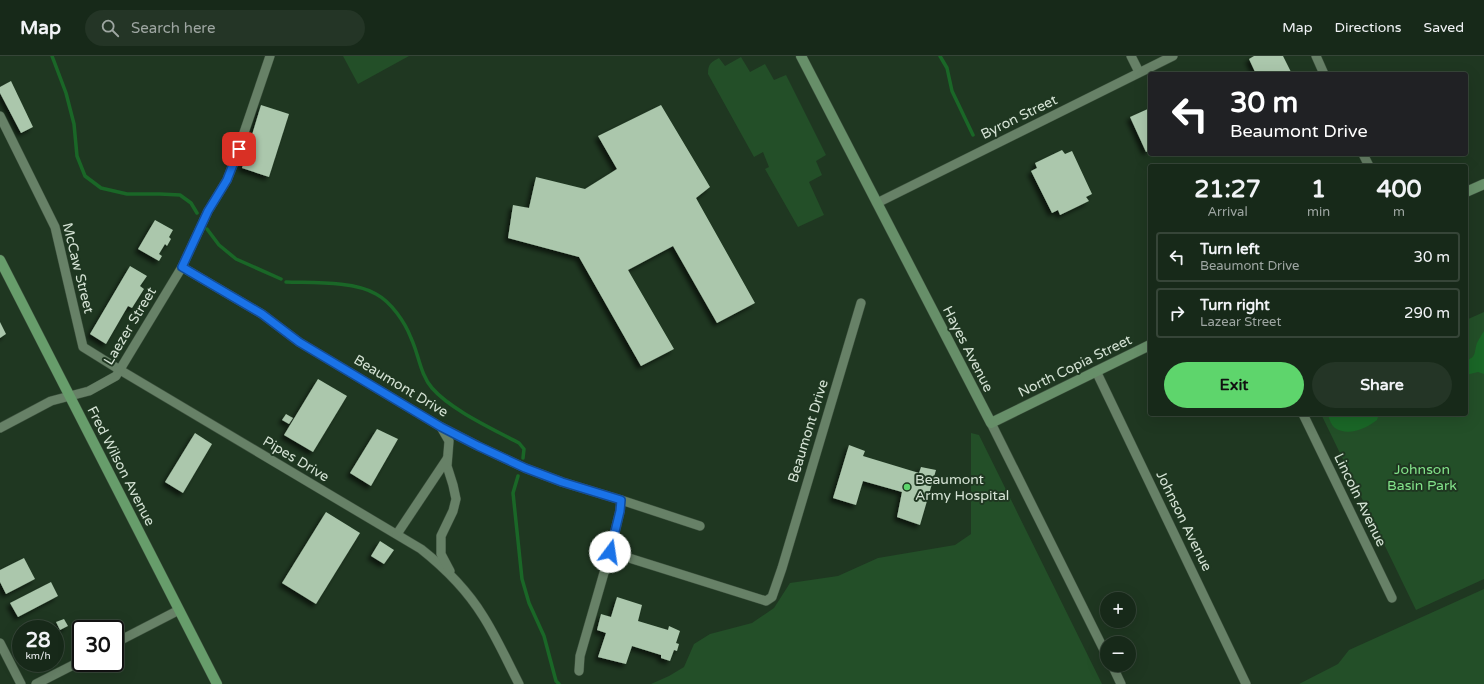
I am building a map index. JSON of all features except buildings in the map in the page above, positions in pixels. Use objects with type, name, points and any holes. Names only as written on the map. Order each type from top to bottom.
[{"type":"main road","name":"Fred Wilson Avenue","points":[[0,260],[217,684]]},
{"type":"street","name":"Laezer Street","points":[[0,428],[51,401],[89,391],[116,376],[182,267],[208,211],[231,171],[270,56]]},
{"type":"street","name":"Hayes Avenue","points":[[801,56],[991,423],[1100,642]]},
{"type":"street","points":[[1131,56],[1139,72]]},
{"type":"street","name":"Byron Street","points":[[877,203],[1173,56]]},
{"type":"street","points":[[1316,56],[1323,72]]},
{"type":"street","name":"McCaw Street","points":[[0,116],[55,227],[83,347],[120,370]]},
{"type":"street","points":[[1468,191],[1484,184]]},
{"type":"street","name":"Beaumont Drive","points":[[182,267],[262,314],[299,342],[441,427],[478,446],[525,468],[562,482],[700,526]]},
{"type":"street","name":"Beaumont Drive","points":[[610,552],[766,600],[772,597],[861,303]]},
{"type":"street","name":"North Copia Street","points":[[991,423],[1148,346]]},
{"type":"street","name":"Pipes Drive","points":[[120,370],[421,549],[453,578],[483,615],[519,684]]},
{"type":"street","name":"Johnson Avenue","points":[[1096,371],[1246,684]]},
{"type":"street","name":"Lincoln Avenue","points":[[1304,416],[1392,598]]},
{"type":"street","name":"Pipes Drive","points":[[441,427],[449,441],[447,466],[456,499],[453,511],[441,536],[441,554],[453,578]]},
{"type":"street","points":[[397,534],[447,459]]},
{"type":"street","points":[[579,671],[580,656],[610,552],[620,511],[621,500]]},
{"type":"street","points":[[124,638],[179,610]]},
{"type":"street","points":[[0,643],[21,684]]},
{"type":"street","points":[[36,684],[72,666]]},
{"type":"street","points":[[1115,672],[1121,684]]},
{"type":"green space","points":[[343,56],[409,56],[358,84]]},
{"type":"green space","points":[[741,57],[750,72],[765,64],[774,80],[786,75],[826,155],[816,161],[822,175],[809,182],[824,215],[798,227],[765,169],[769,167],[763,152],[754,157],[708,74],[709,66],[716,59],[719,58],[725,66]]},
{"type":"green space","name":"Johnson Basin Park","points":[[1484,312],[1484,579],[1416,610],[1322,416],[1468,416],[1468,319]]},
{"type":"green space","points":[[971,433],[979,435],[1102,684],[651,684],[684,667],[694,644],[710,634],[752,623],[774,608],[790,583],[838,576],[878,558],[955,545],[971,534]]},
{"type":"green space","points":[[1484,589],[1484,684],[1299,684],[1338,664],[1349,650]]},
{"type":"shaded area","points":[[1484,331],[1484,374],[1478,372],[1468,374],[1468,360],[1474,356],[1477,343]]},
{"type":"shaded area","points":[[1328,416],[1378,416],[1377,420],[1368,426],[1351,432],[1340,431],[1330,422]]},
{"type":"waterway","points":[[52,56],[66,93],[74,124],[77,156],[85,176],[101,188],[127,194],[180,195],[191,203],[197,213]]},
{"type":"waterway","points":[[940,56],[947,68],[952,91],[973,135]]},
{"type":"waterway","points":[[207,229],[219,245],[236,259],[281,279]]},
{"type":"waterway","points":[[286,282],[345,285],[367,290],[382,298],[397,313],[405,326],[414,344],[422,371],[432,388],[450,404],[461,411],[519,443],[524,449],[523,458]]},
{"type":"waterway","points":[[518,476],[513,493],[522,579],[529,603],[544,636],[556,681],[559,684]]},
{"type":"place","name":"Beaumont Army Hospital","points":[[907,487]]},
{"type":"route","points":[[239,149],[227,180],[208,211],[182,267],[262,314],[299,342],[441,427],[525,468],[562,482],[621,500],[620,511],[610,552]]}]
